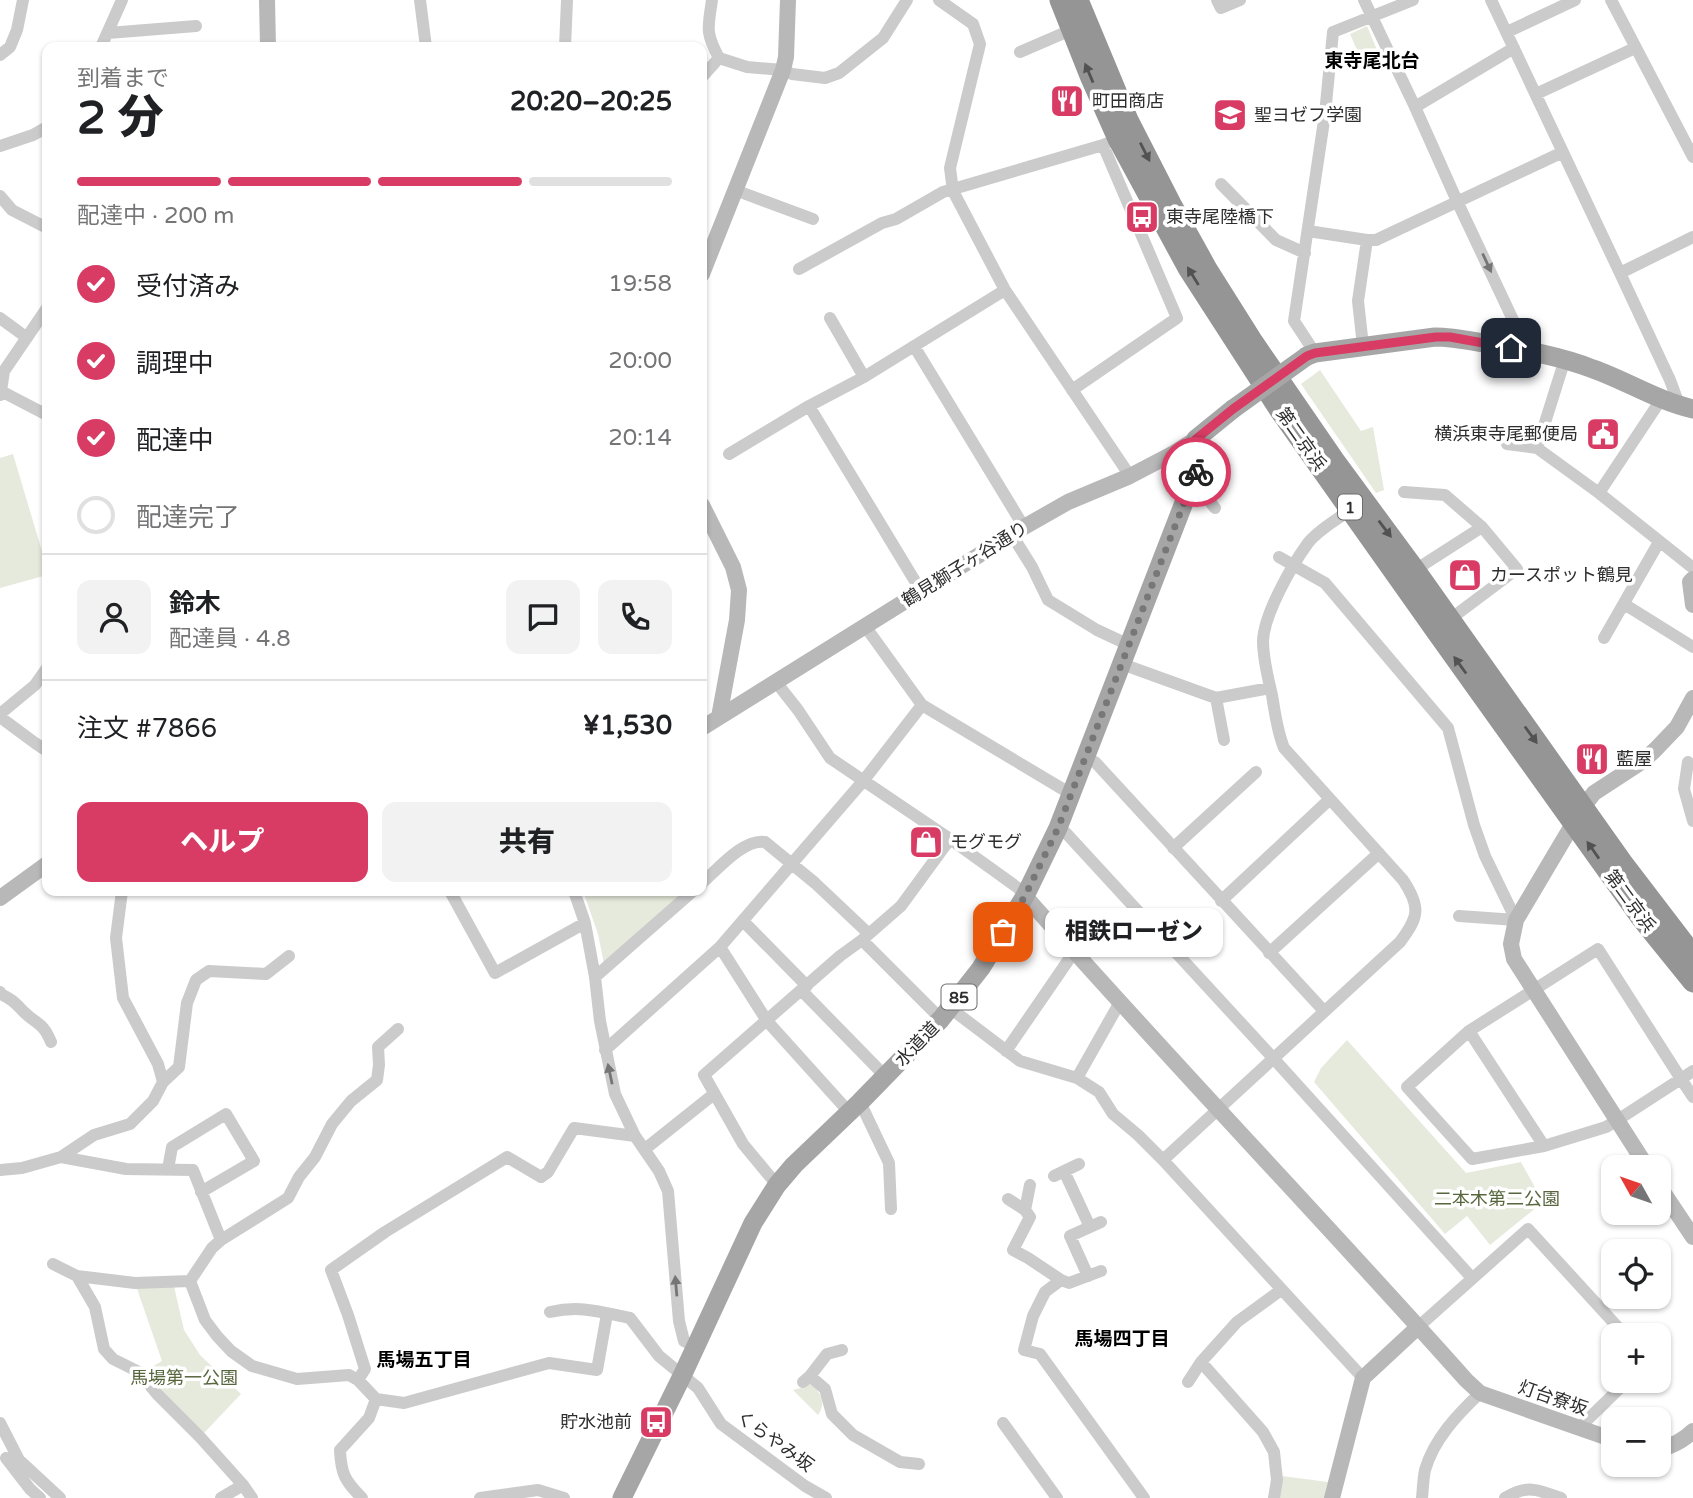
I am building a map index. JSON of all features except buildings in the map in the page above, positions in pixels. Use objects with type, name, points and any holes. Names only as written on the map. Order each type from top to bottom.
[{"type":"highway","name":"第二京浜","points":[[1060,0],[1111,142],[1281,412],[1444,642],[1578,815],[1693,955]]},
{"type":"highway","name":"第二京浜","points":[[1078,0],[1128,120],[1207,269],[1291,399],[1449,620],[1578,815],[1642,919],[1693,982]]},
{"type":"main road","points":[[1311,354],[1443,337],[1565,359],[1690,411]]},
{"type":"main road","name":"鶴見獅子ヶ谷通り","points":[[1196,439],[1233,409],[1311,354]]},
{"type":"main road","name":"水道道","points":[[622,1498],[753,1223],[777,1185],[945,1014],[981,968],[1025,896],[1058,828],[1197,469],[1196,439]]},
{"type":"street","points":[[0,55],[10,47],[18,30],[23,0]]},
{"type":"street","points":[[104,42],[122,0]]},
{"type":"street","points":[[267,0],[268,42]]},
{"type":"street","points":[[420,0],[425,42]]},
{"type":"street","points":[[565,42],[567,0]]},
{"type":"street","points":[[712,0],[709,39],[719,58],[747,67],[825,78],[839,74],[883,37],[907,0]]},
{"type":"street","points":[[707,261],[783,70],[788,0]]},
{"type":"street","points":[[939,0],[973,24],[980,44],[950,168],[953,191],[1005,290],[1130,476]]},
{"type":"street","points":[[1217,0],[1221,8],[1240,0]]},
{"type":"street","points":[[1364,0],[1522,339],[1521,349]]},
{"type":"street","points":[[1311,354],[1294,321],[1325,114],[1333,32],[1413,0]]},
{"type":"street","points":[[1491,0],[1677,399],[1690,411]]},
{"type":"street","points":[[1507,32],[1575,0]]},
{"type":"street","points":[[1611,0],[1693,157]]},
{"type":"street","points":[[108,33],[196,26]]},
{"type":"street","points":[[1020,52],[1071,30]]},
{"type":"street","points":[[1415,107],[1514,48]]},
{"type":"street","points":[[1536,94],[1635,48]]},
{"type":"street","points":[[707,71],[719,58]]},
{"type":"street","points":[[0,146],[42,130]]},
{"type":"street","points":[[799,269],[943,192],[1111,142],[1177,318],[1072,390]]},
{"type":"street","points":[[1308,231],[1377,240],[1563,152]]},
{"type":"street","points":[[1221,184],[1276,240],[1305,253]]},
{"type":"street","points":[[735,190],[813,219]]},
{"type":"street","points":[[0,196],[12,210],[42,225]]},
{"type":"street","points":[[1620,273],[1693,237]]},
{"type":"street","points":[[1363,346],[1358,301],[1367,240]]},
{"type":"street","points":[[729,454],[864,377],[1005,290]]},
{"type":"street","points":[[42,315],[4,371],[1,393],[42,413]]},
{"type":"street","points":[[830,318],[864,377]]},
{"type":"street","points":[[2,322],[26,337]]},
{"type":"street","points":[[914,346],[1018,531],[1048,600],[1097,630],[1129,645]]},
{"type":"street","points":[[1537,448],[1565,359]]},
{"type":"street","points":[[1599,494],[1662,398]]},
{"type":"street","points":[[810,406],[921,591]]},
{"type":"street","name":"鶴見獅子ヶ谷通り","points":[[707,725],[1018,531],[1068,502],[1130,476],[1196,439]]},
{"type":"street","points":[[1507,444],[1537,448],[1693,568]]},
{"type":"street","points":[[1192,480],[1215,508]]},
{"type":"street","points":[[1404,492],[1445,495],[1482,527],[1517,569],[1449,620]]},
{"type":"street","points":[[1163,1160],[1400,942],[1413,923],[1413,895],[1403,880],[1330,799],[1281,750],[1266,668],[1263,641],[1267,620],[1294,565],[1319,532],[1351,509]]},
{"type":"street","points":[[707,515],[733,567],[739,590],[737,620],[719,717]]},
{"type":"street","points":[[1415,570],[1482,527]]},
{"type":"street","points":[[1605,638],[1659,542]]},
{"type":"street","points":[[1279,557],[1325,583],[1448,728],[1474,825],[1485,856],[1516,920]]},
{"type":"street","points":[[1693,579],[1690,582],[1693,605]]},
{"type":"street","points":[[1624,604],[1693,647]]},
{"type":"street","points":[[865,626],[922,705],[1071,794]]},
{"type":"street","points":[[1122,664],[1216,698],[1270,688]]},
{"type":"street","points":[[42,675],[35,685],[0,715],[42,748]]},
{"type":"street","points":[[776,682],[830,758],[1018,888],[1480,1393],[1456,1416],[1438,1441],[1425,1471],[1422,1498]]},
{"type":"street","points":[[1216,698],[1224,740]]},
{"type":"street","points":[[1639,1155],[1514,959],[1511,944],[1516,920],[1578,815],[1594,793],[1655,750],[1677,727],[1693,698]]},
{"type":"street","points":[[606,1050],[720,947],[864,780],[922,705]]},
{"type":"street","points":[[1084,759],[1095,762],[1324,1011]]},
{"type":"street","points":[[1688,762],[1684,789],[1693,821]]},
{"type":"street","points":[[1173,848],[1256,772]]},
{"type":"street","points":[[1222,901],[1330,799]]},
{"type":"street","points":[[1058,828],[1274,1059],[1472,1278]]},
{"type":"street","points":[[777,1185],[743,1144],[704,1074],[901,905],[950,839]]},
{"type":"street","points":[[707,879],[742,848],[755,841],[769,845],[792,864],[945,1014],[1020,1061],[1077,1078],[1098,1092],[1113,1114],[1163,1160],[1363,1378]]},
{"type":"street","points":[[1269,953],[1379,853]]},
{"type":"street","points":[[0,898],[42,868]]},
{"type":"street","points":[[121,896],[117,938],[123,998],[158,1064],[163,1082]]},
{"type":"street","points":[[453,896],[495,973],[585,923]]},
{"type":"street","points":[[576,896],[585,923],[615,1094],[635,1136],[659,1171],[668,1191],[679,1321],[684,1342],[695,1346]]},
{"type":"street","points":[[595,977],[687,896]]},
{"type":"street","points":[[1459,916],[1516,920]]},
{"type":"street","points":[[743,921],[886,1076]]},
{"type":"street","points":[[720,947],[767,1021],[854,1107],[889,1163],[891,1209]]},
{"type":"street","points":[[1693,1071],[1681,1079],[1616,1121],[1606,1127],[1544,1146],[1472,1159],[1407,1087],[1469,1031],[1598,949],[1681,1079],[1693,1097]]},
{"type":"street","points":[[1006,1051],[1074,952]]},
{"type":"street","points":[[0,1170],[22,1168],[61,1157],[94,1135],[130,1124],[153,1101],[163,1082],[179,1067],[187,1003],[196,979],[209,971],[266,974],[289,956]]},
{"type":"street","points":[[0,992],[14,1000],[24,1013],[46,1028],[51,1042]]},
{"type":"street","points":[[1077,1078],[1120,1002]]},
{"type":"street","points":[[190,1281],[220,1240],[288,1198],[299,1177],[315,1157],[332,1124],[351,1101],[377,1080],[378,1046],[398,1029]]},
{"type":"street","points":[[1469,1031],[1544,1146]]},
{"type":"street","points":[[645,1149],[714,1094]]},
{"type":"street","points":[[168,1170],[172,1147],[226,1114],[254,1161],[201,1192]]},
{"type":"street","points":[[358,1380],[365,1369],[331,1270],[384,1232],[508,1157],[541,1177],[548,1172],[574,1128],[635,1136]]},
{"type":"street","points":[[61,1157],[127,1169],[193,1170],[220,1240]]},
{"type":"street","points":[[1008,1199],[1025,1210],[1030,1217],[1013,1250],[1069,1283],[1094,1274],[1070,1236],[1096,1224],[1059,1173],[1079,1164]]},
{"type":"street","points":[[1025,1210],[1030,1185]]},
{"type":"street","points":[[1671,1204],[1693,1237]]},
{"type":"street","points":[[1332,1498],[1363,1378],[1528,1229],[1614,1323]]},
{"type":"street","points":[[53,1264],[77,1276],[135,1283],[190,1281]]},
{"type":"street","points":[[77,1276],[95,1307],[104,1349],[113,1359],[139,1372],[253,1498]]},
{"type":"street","points":[[1061,1280],[1045,1292],[1033,1315],[1024,1350],[1040,1354],[1144,1498]]},
{"type":"street","points":[[190,1281],[205,1320],[216,1336],[251,1366],[297,1379],[349,1375],[358,1380],[376,1399],[404,1403],[549,1363],[597,1370],[607,1314]]},
{"type":"street","points":[[1188,1382],[1201,1362],[1237,1322],[1281,1290]]},
{"type":"street","name":"くらやみ坂","points":[[550,1312],[566,1308],[588,1309],[630,1318],[659,1356],[698,1388],[721,1424],[807,1492],[826,1498]]},
{"type":"street","points":[[842,1350],[827,1354],[807,1379],[825,1388],[832,1414],[853,1435],[900,1462],[919,1464]]},
{"type":"street","points":[[1201,1362],[1263,1432],[1274,1452],[1277,1480],[1274,1498]]},
{"type":"street","name":"灯台寮坂","points":[[1480,1393],[1601,1436]]},
{"type":"street","points":[[1579,1428],[1615,1393]]},
{"type":"street","points":[[362,1498],[346,1483],[341,1468],[340,1450],[369,1418],[376,1399]]},
{"type":"street","points":[[0,1423],[7,1457],[30,1489],[40,1498]]},
{"type":"street","points":[[1003,1423],[1057,1498]]},
{"type":"street","points":[[1671,1447],[1693,1431]]},
{"type":"street","points":[[7,1457],[19,1460],[60,1498]]},
{"type":"street","points":[[221,1498],[243,1485]]},
{"type":"street","points":[[1505,1498],[1520,1490],[1531,1489],[1561,1498]]},
{"type":"street","points":[[481,1498],[538,1490],[564,1498]]},
{"type":"green space","points":[[1367,26],[1377,50],[1361,59],[1350,34]]},
{"type":"green space","points":[[1320,370],[1361,431],[1373,427],[1384,490],[1376,493],[1301,384]]},
{"type":"green space","points":[[13,454],[42,551],[42,576],[0,588],[0,458]]},
{"type":"green space","points":[[585,896],[684,896],[604,964],[598,934]]},
{"type":"green space","name":"二本木第二公園","points":[[1347,1040],[1466,1173],[1521,1162],[1543,1202],[1490,1245],[1467,1216],[1445,1234],[1314,1082],[1321,1068]]},
{"type":"green space","name":"馬場第一公園","points":[[173,1282],[184,1330],[200,1355],[241,1394],[204,1433],[155,1387],[145,1371],[162,1361],[135,1283]]},
{"type":"green space","points":[[810,1382],[822,1401],[818,1415],[793,1390],[805,1387]]},
{"type":"green space","points":[[1282,1476],[1328,1482],[1324,1498],[1279,1498]]},
{"type":"way so far","points":[[1003,932],[1025,896],[1058,828],[1196,472]]},
{"type":"place","name":"町田商店","points":[[1067,101]]},
{"type":"place","name":"聖ヨゼフ学園","points":[[1230,115]]},
{"type":"place","name":"東寺尾陸橋下","points":[[1142,217]]},
{"type":"place","name":"横浜東寺尾郵便局","points":[[1603,434]]},
{"type":"place","name":"カースポット鶴見","points":[[1465,575]]},
{"type":"place","name":"藍屋","points":[[1592,759]]},
{"type":"place","name":"モグモグ","points":[[926,842]]},
{"type":"place","name":"相鉄ローゼン","points":[[1003,932]]},
{"type":"place","name":"貯水池前","points":[[656,1422]]},
{"type":"district","name":"東寺尾北台","points":[[1372,60]]},
{"type":"district","name":"馬場四丁目","points":[[1122,1338]]},
{"type":"district","name":"馬場五丁目","points":[[424,1359]]},
{"type":"route","points":[[1196,472],[1196,439],[1307,356],[1436,337],[1511,348]]}]
